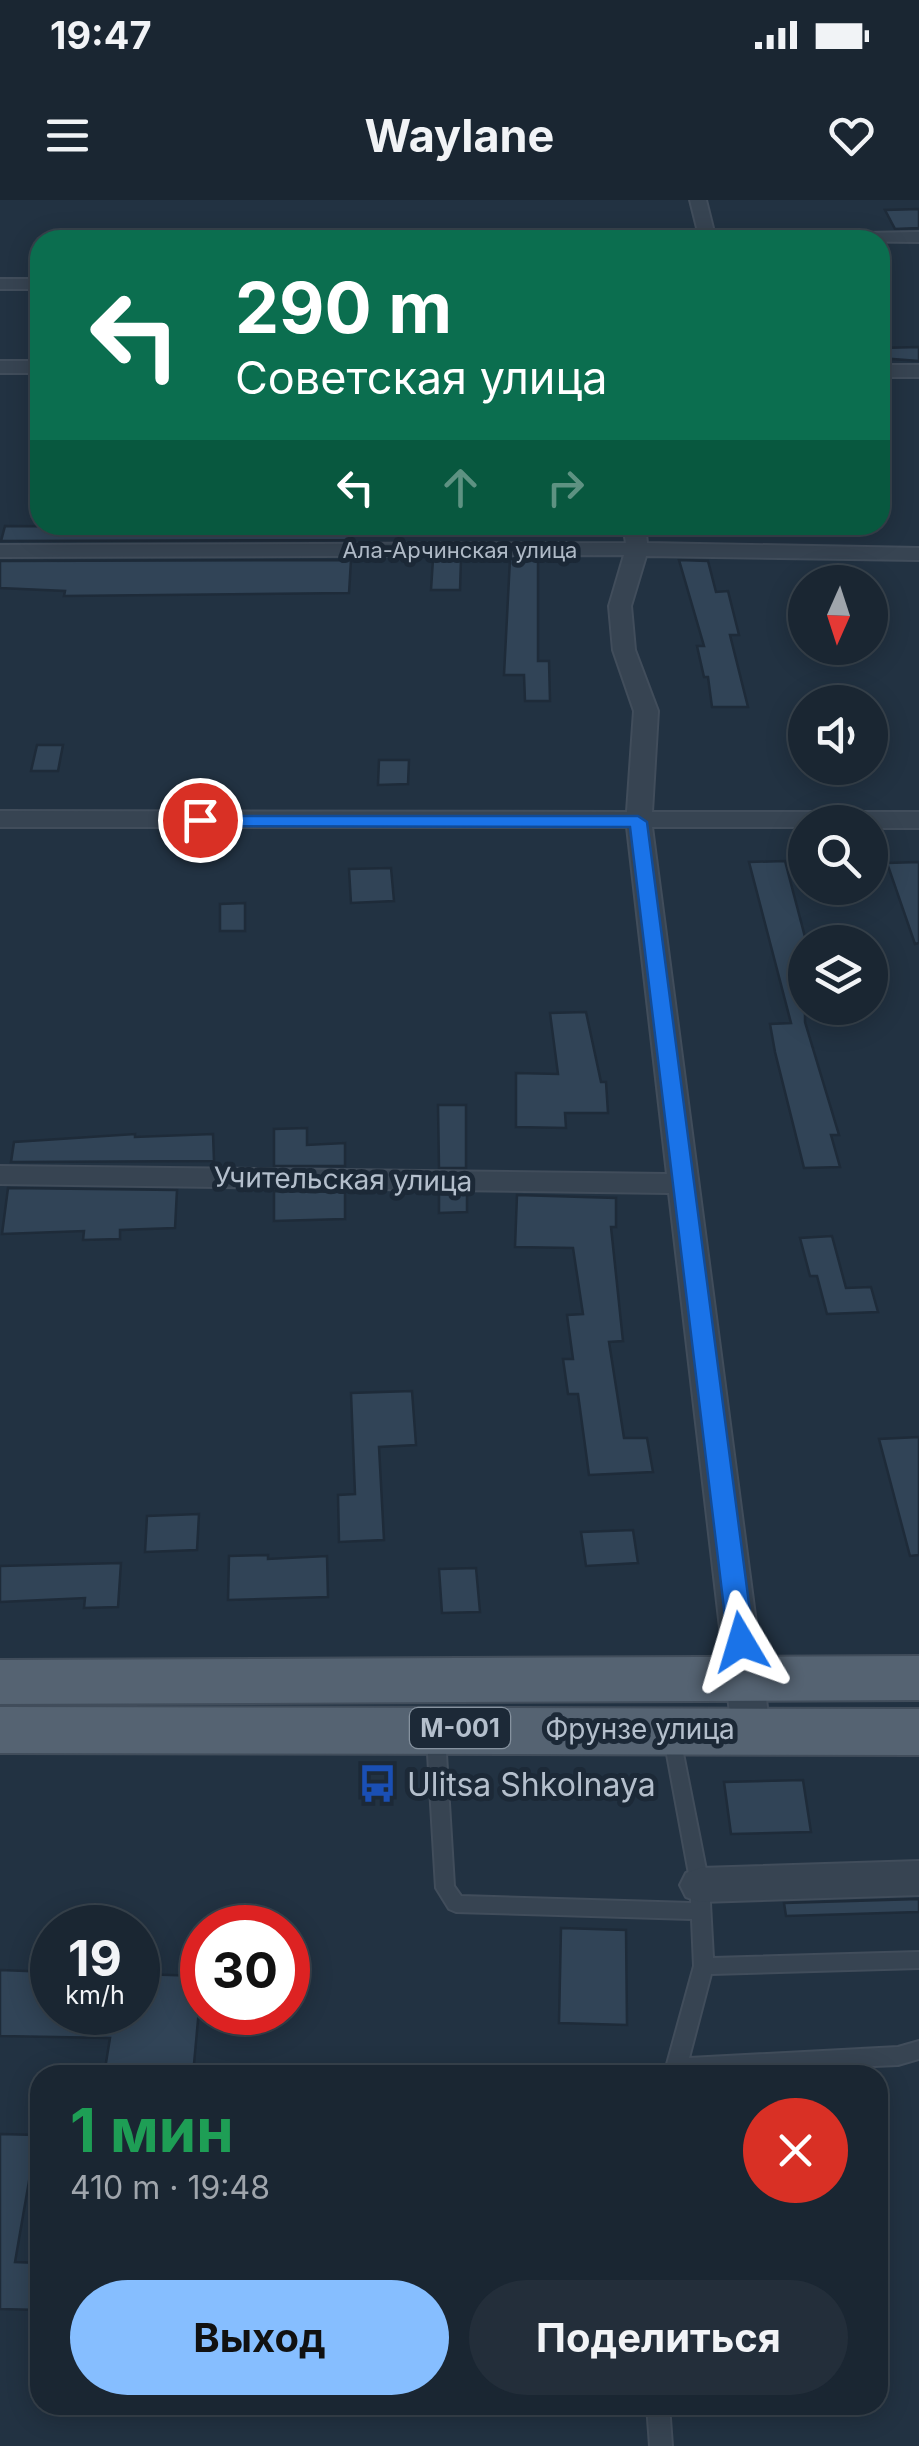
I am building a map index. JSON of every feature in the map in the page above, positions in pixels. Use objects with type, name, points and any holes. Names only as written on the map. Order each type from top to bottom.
[{"type":"main road","name":"Фрунзе улица","points":[[0,1730],[672,1730],[748,1705],[919,1678]]},
{"type":"main road","name":"Фрунзе улица","points":[[0,1682],[748,1705],[919,1732]]},
{"type":"street","points":[[698,200],[706,230]]},
{"type":"street","points":[[890,238],[919,237]]},
{"type":"street","points":[[0,284],[30,284]]},
{"type":"street","points":[[0,367],[30,367]]},
{"type":"street","points":[[890,371],[919,371]]},
{"type":"street","points":[[636,537],[620,606],[624,650],[646,711],[638,822],[748,1705]]},
{"type":"street","name":"Ала-Арчинская улица","points":[[0,551],[636,537],[919,554]]},
{"type":"street","points":[[0,820],[919,820]]},
{"type":"street","name":"Учительская улица","points":[[0,1175],[686,1184]]},
{"type":"street","points":[[701,1898],[919,1878]]},
{"type":"lane","points":[[435,1728],[445,1888],[456,1904],[701,1898]]},
{"type":"lane","points":[[672,1730],[701,1898],[704,1966],[677,2065]]},
{"type":"lane","points":[[704,1966],[919,1960]]},
{"type":"lane","points":[[764,2065],[898,2056],[919,2050]]},
{"type":"lane","points":[[659,2415],[661,2446]]},
{"type":"building","points":[[919,209],[919,228],[895,229],[885,210]]},
{"type":"building","points":[[919,347],[919,361],[890,359],[890,348]]},
{"type":"building","points":[[5,526],[30,526],[30,535],[352,535],[352,540],[1,541]]},
{"type":"building","points":[[433,559],[461,559],[460,590],[431,590]]},
{"type":"building","points":[[510,559],[538,559],[538,661],[549,661],[550,701],[525,701],[524,675],[504,675]]},
{"type":"building","points":[[351,560],[349,593],[64,596],[65,591],[0,588],[0,561]]},
{"type":"building","points":[[679,560],[708,561],[716,592],[728,591],[739,635],[730,635],[748,707],[712,707],[708,677],[704,677],[697,646],[704,646]]},
{"type":"building","points":[[37,745],[63,745],[58,771],[31,771]]},
{"type":"building","points":[[379,760],[409,760],[408,784],[378,785]]},
{"type":"building","points":[[785,861],[788,905],[797,905],[802,925],[788,925],[788,1012],[749,862]]},
{"type":"building","points":[[919,862],[919,943],[915,944],[888,863]]},
{"type":"building","points":[[391,868],[394,901],[351,903],[349,869]]},
{"type":"building","points":[[245,903],[245,931],[220,931],[220,904]]},
{"type":"building","points":[[586,1012],[601,1082],[606,1082],[608,1113],[565,1113],[566,1128],[516,1127],[516,1073],[558,1074],[550,1013]]},
{"type":"building","points":[[770,1024],[806,1025],[839,1135],[831,1135],[840,1167],[804,1168]]},
{"type":"building","points":[[438,1105],[466,1105],[466,1168],[439,1168]]},
{"type":"building","points":[[307,1128],[307,1145],[345,1143],[345,1166],[274,1166],[274,1129]]},
{"type":"building","points":[[135,1134],[213,1134],[214,1161],[11,1162],[14,1142]]},
{"type":"building","points":[[8,1188],[177,1190],[175,1228],[120,1230],[120,1239],[83,1240],[84,1231],[2,1234]]},
{"type":"building","points":[[274,1191],[345,1192],[345,1219],[274,1221]]},
{"type":"building","points":[[439,1194],[467,1194],[467,1212],[439,1213]]},
{"type":"building","points":[[517,1195],[616,1198],[616,1227],[611,1227],[623,1341],[609,1342],[624,1438],[647,1438],[653,1472],[589,1475],[578,1394],[568,1394],[563,1359],[573,1359],[567,1315],[583,1314],[573,1248],[515,1247]]},
{"type":"building","points":[[832,1236],[846,1288],[871,1287],[878,1312],[827,1314],[817,1276],[810,1276],[800,1238]]},
{"type":"building","points":[[412,1391],[416,1445],[379,1447],[384,1540],[339,1542],[338,1495],[355,1494],[351,1393]]},
{"type":"building","points":[[919,1437],[919,1555],[910,1556],[879,1439]]},
{"type":"building","points":[[199,1514],[197,1550],[145,1552],[147,1516]]},
{"type":"building","points":[[633,1530],[638,1563],[586,1566],[581,1532]]},
{"type":"building","points":[[268,1555],[268,1559],[327,1556],[328,1597],[228,1600],[229,1556]]},
{"type":"building","points":[[121,1563],[118,1607],[84,1608],[85,1598],[0,1602],[0,1566]]},
{"type":"building","points":[[476,1568],[480,1612],[442,1613],[439,1569]]},
{"type":"building","points":[[803,1780],[811,1832],[731,1834],[724,1782]]},
{"type":"building","points":[[919,1899],[919,1912],[786,1916],[784,1903]]},
{"type":"building","points":[[561,1928],[626,1930],[627,2025],[559,2023]]},
{"type":"building","points":[[0,1970],[30,1971],[30,2035],[160,2035],[160,1975],[180,1975],[180,2035],[197,2035],[194,2065],[106,2065],[110,2038],[0,2036]]},
{"type":"building","points":[[0,2134],[30,2135],[30,2175],[15,2262],[30,2263],[30,2310],[0,2309]]},
{"type":"place","name":"Ulitsa Shkolnaya","points":[[377,1784]]},
{"type":"route","points":[[200,820],[638,822],[741,1642]]}]
